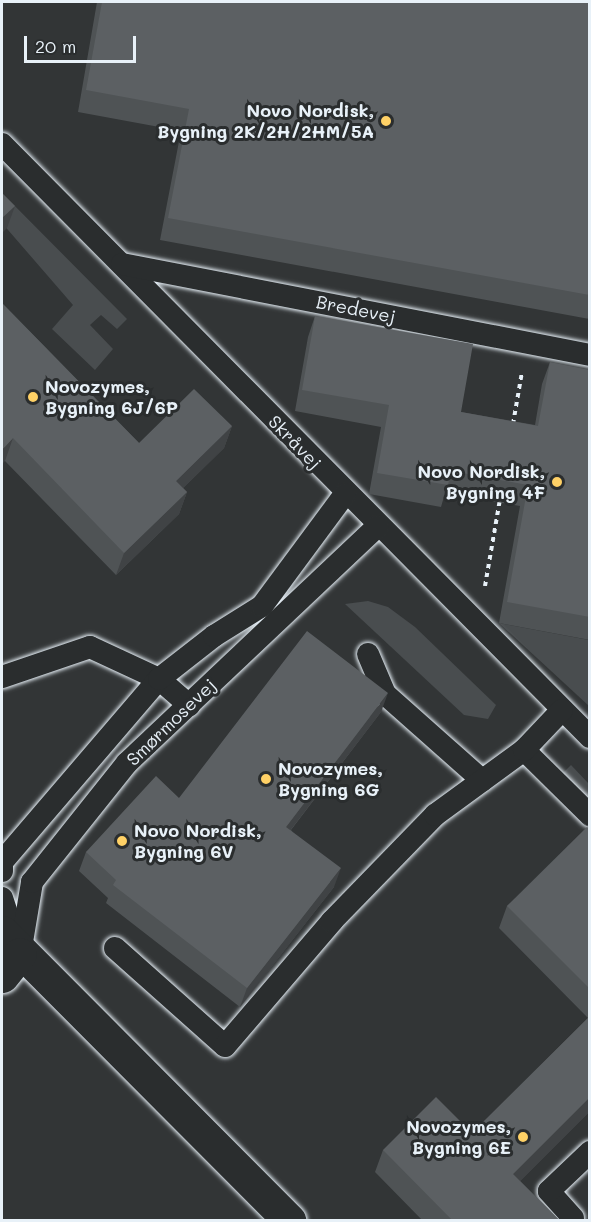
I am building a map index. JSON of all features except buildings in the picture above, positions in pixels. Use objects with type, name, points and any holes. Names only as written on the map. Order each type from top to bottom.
[{"type":"street","points":[[8,954],[289,1221]]},
{"type":"lane","name":"Skråvej","points":[[2,144],[345,494],[590,737]]},
{"type":"lane","name":"Bredevej","points":[[122,264],[590,355]]},
{"type":"lane","name":"Smørmosevej","points":[[2,871],[3,862],[159,678],[214,636],[262,606],[345,494]]},
{"type":"lane","name":"Smørmosevej","points":[[8,954],[32,882],[127,763],[378,526]]},
{"type":"lane","points":[[2,677],[90,647],[159,678],[189,705]]},
{"type":"lane","points":[[368,654],[384,694],[482,780]]},
{"type":"lane","points":[[115,948],[225,1046],[332,921],[435,815],[524,750],[562,710]]},
{"type":"lane","points":[[524,750],[590,814]]},
{"type":"lane","points":[[2,898],[8,954]]},
{"type":"lane","points":[[573,1218],[549,1191],[590,1152]]},
{"type":"path","points":[[512,435],[528,343]]},
{"type":"path","points":[[472,619],[481,607],[501,492]]},
{"type":"shaded area","points":[[2,193],[127,319],[117,329],[101,315],[90,325],[113,349],[95,370],[52,329],[73,305],[2,223]]},
{"type":"shaded area","points":[[368,601],[388,607],[415,627],[496,705],[488,719],[464,715],[345,604]]},
{"type":"shaded area","points":[[499,623],[589,640],[589,706]]},
{"type":"shaded area","points":[[571,765],[589,784],[589,807],[559,777]]},
{"type":"place","name":"Novo Nordisk, Bygning 2K/2H/2HM/5A","points":[[386,121]]},
{"type":"place","name":"Novozymes, Bygning 6J/6P","points":[[33,397]]},
{"type":"place","name":"Novo Nordisk, Bygning 4F","points":[[557,482]]},
{"type":"place","name":"Novozymes, Bygning 6G","points":[[266,779]]},
{"type":"place","name":"Novo Nordisk, Bygning 6V","points":[[122,841]]},
{"type":"place","name":"Novozymes, Bygning 6E","points":[[523,1137]]}]
